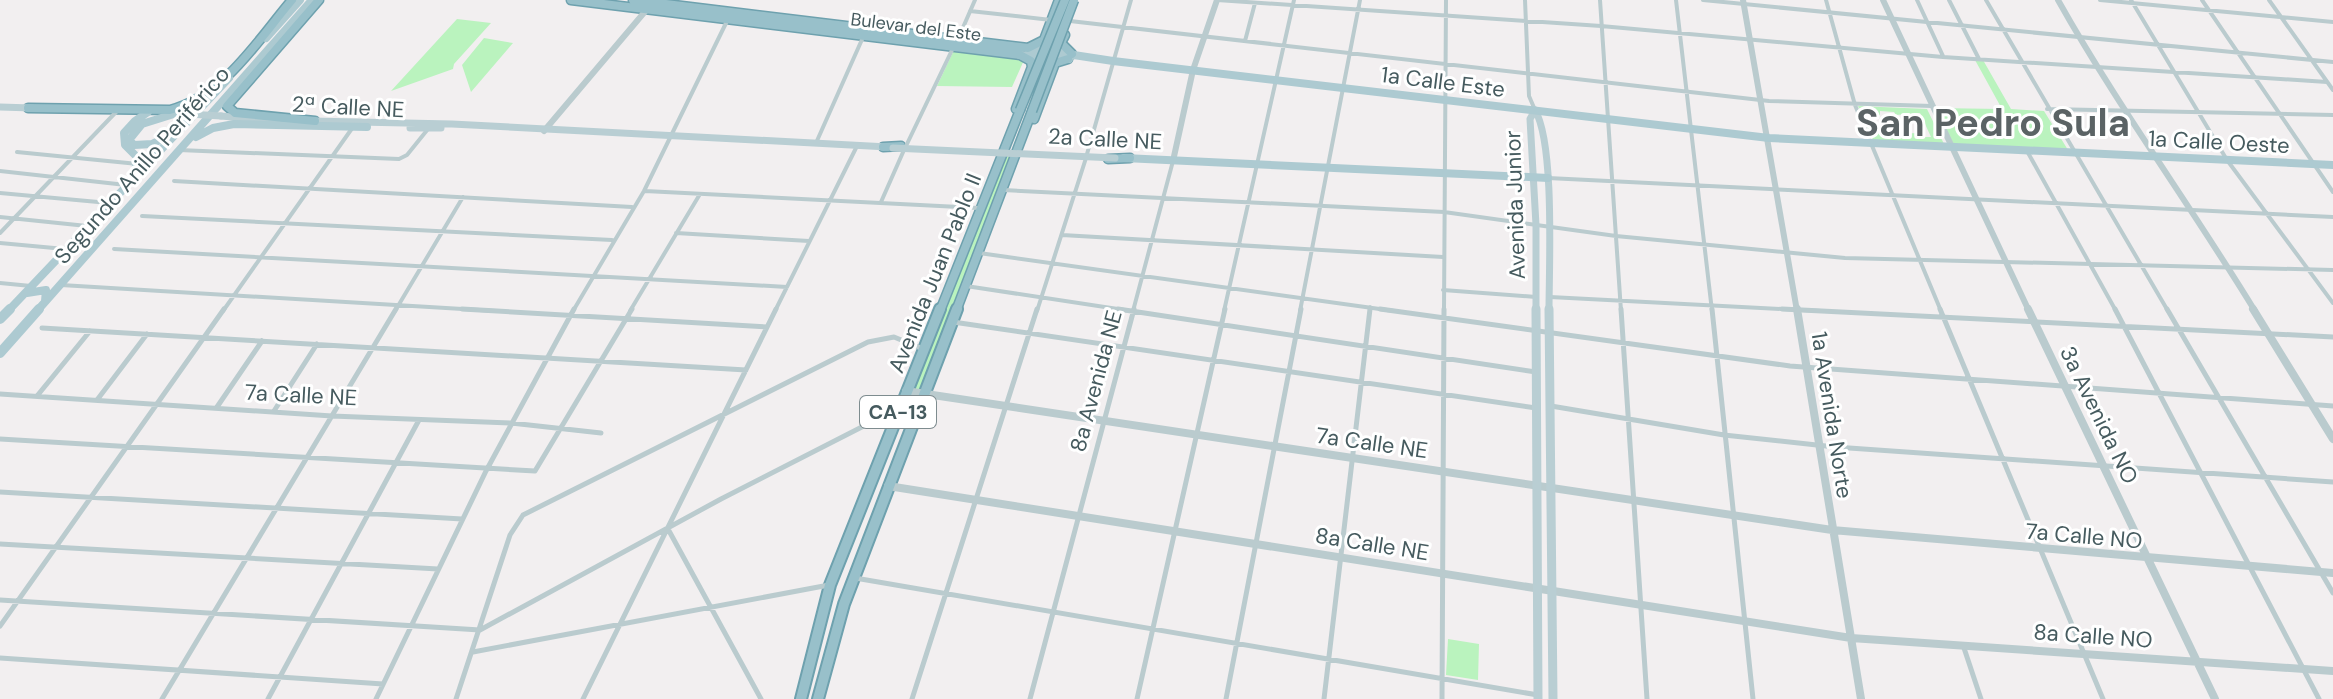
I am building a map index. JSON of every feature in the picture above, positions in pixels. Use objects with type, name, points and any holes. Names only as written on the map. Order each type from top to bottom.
[{"type":"highway","points":[[28,108],[177,110],[196,103],[292,0]]},
{"type":"highway","points":[[315,121],[230,112],[227,104],[319,0]]},
{"type":"highway","name":"Bulevar del Este","points":[[571,0],[651,4],[864,33]]},
{"type":"highway","name":"Bulevar del Este","points":[[633,0],[728,18],[956,44],[1020,55]]},
{"type":"highway","points":[[1028,48],[1044,40],[1062,0]]},
{"type":"highway","name":"Avenida Juan Pablo II","points":[[801,699],[830,585],[1062,0]]},
{"type":"highway","points":[[1076,0],[1061,43],[1070,56],[1055,63],[1033,121],[1023,136],[1023,150],[1130,158]]},
{"type":"highway","name":"Avenida Juan Pablo II","points":[[822,698],[833,639],[854,577],[1076,0]]},
{"type":"highway","points":[[1051,22],[1055,29],[1068,24]]},
{"type":"highway","name":"Bulevar del Este","points":[[956,44],[1028,48]]},
{"type":"highway","points":[[888,147],[1000,149],[1010,135],[1012,119],[1027,80],[1031,61],[1020,55]]},
{"type":"highway","points":[[1027,80],[1037,76],[1048,81]]},
{"type":"highway","points":[[209,100],[216,84]]},
{"type":"highway","points":[[988,151],[995,156],[996,170]]},
{"type":"highway","points":[[1012,164],[1020,156],[1031,153]]},
{"type":"main road","name":"Segundo Anillo Periférico","points":[[2,314],[184,127],[300,0]]},
{"type":"main road","name":"Segundo Anillo Periférico","points":[[0,353],[312,0]]},
{"type":"main road","name":"1a Calle Este","points":[[1028,48],[1070,56],[1769,138]]},
{"type":"main road","name":"1a Calle Este","points":[[1020,55],[1070,56]]},
{"type":"main road","points":[[233,89],[246,82]]},
{"type":"main road","name":"2ª Calle NE","points":[[0,107],[430,126]]},
{"type":"main road","name":"Avenida Junior","points":[[1538,697],[1536,225],[1530,119],[1535,110],[1541,120],[1550,227],[1553,698]]},
{"type":"main road","points":[[119,111],[129,117],[124,142],[137,154],[138,164],[130,183]]},
{"type":"main road","points":[[130,124],[148,112]]},
{"type":"main road","points":[[177,113],[140,125],[132,132],[130,142],[140,146],[152,144],[184,127]]},
{"type":"main road","name":"2ª Calle NE","points":[[223,116],[367,127],[469,126]]},
{"type":"main road","points":[[181,148],[204,132],[227,125],[367,127]]},
{"type":"main road","name":"2a Calle NE","points":[[469,126],[1548,178]]},
{"type":"main road","name":"1a Calle Oeste","points":[[1769,138],[2333,165]]},
{"type":"main road","points":[[17,301],[32,291],[44,289],[48,294],[43,304]]},
{"type":"street","points":[[881,202],[975,0]]},
{"type":"street","points":[[912,699],[944,593],[1043,298],[1131,0]]},
{"type":"street","points":[[1216,0],[1680,32],[1943,57],[2327,82]]},
{"type":"street","name":"8a Avenida NE","points":[[1030,699],[1173,161],[1193,70],[1216,0]]},
{"type":"street","points":[[1226,699],[1360,0]]},
{"type":"street","points":[[1442,699],[1446,0]]},
{"type":"street","points":[[1525,0],[1529,96],[1535,110]]},
{"type":"street","points":[[1600,0],[1647,699]]},
{"type":"street","points":[[1676,0],[1707,245],[1715,357],[1753,699]]},
{"type":"street","points":[[1703,0],[2333,62]]},
{"type":"street","points":[[1826,0],[1855,105],[2103,699]]},
{"type":"street","name":"3a Avenida NO","points":[[1883,0],[2215,699]]},
{"type":"street","points":[[1917,0],[1943,57]]},
{"type":"street","points":[[1949,0],[1979,59]]},
{"type":"street","points":[[1986,0],[2047,109],[2333,593]]},
{"type":"street","points":[[2058,0],[2095,66],[2193,210],[2333,439]]},
{"type":"street","points":[[2100,0],[2333,22]]},
{"type":"street","points":[[2202,0],[2333,192]]},
{"type":"street","points":[[2269,0],[2333,90]]},
{"type":"street","points":[[1245,41],[1256,1]]},
{"type":"street","name":"1a Avenida Norte","points":[[1744,2],[1821,445],[1861,699]]},
{"type":"street","points":[[2133,2],[2196,113],[2227,160],[2333,303]]},
{"type":"street","points":[[1137,699],[1294,3]]},
{"type":"street","points":[[544,131],[651,4]]},
{"type":"street","points":[[970,11],[1051,22]]},
{"type":"street","points":[[376,699],[486,471],[569,315],[644,191],[728,18]]},
{"type":"street","points":[[1068,24],[1122,27],[1445,62],[1761,100],[1932,106]]},
{"type":"street","points":[[816,144],[864,33]]},
{"type":"street","points":[[2047,109],[2333,115]]},
{"type":"street","points":[[0,233],[119,111]]},
{"type":"street","points":[[181,148],[402,159],[430,126]]},
{"type":"street","points":[[0,626],[353,127]]},
{"type":"street","points":[[583,699],[857,146]]},
{"type":"street","points":[[2027,151],[2092,265],[2319,699]]},
{"type":"street","points":[[17,152],[138,164]]},
{"type":"street","points":[[0,171],[130,183]]},
{"type":"street","name":"2a Calle NE","points":[[1548,178],[2333,217]]},
{"type":"street","points":[[174,181],[632,207]]},
{"type":"street","points":[[1003,190],[1444,212],[1616,236],[1786,254],[1921,261],[2333,270]]},
{"type":"street","points":[[644,191],[979,208]]},
{"type":"street","points":[[0,193],[109,203]]},
{"type":"street","points":[[0,439],[486,471],[535,471],[700,194]]},
{"type":"street","points":[[162,699],[463,197]]},
{"type":"street","points":[[142,216],[613,240]]},
{"type":"street","points":[[0,217],[87,226]]},
{"type":"street","points":[[676,233],[809,241]]},
{"type":"street","points":[[1062,235],[1443,257]]},
{"type":"street","points":[[0,243],[66,249]]},
{"type":"street","points":[[114,249],[787,287]]},
{"type":"street","points":[[979,253],[1807,368],[2333,406]]},
{"type":"street","points":[[0,283],[31,286]]},
{"type":"street","points":[[61,285],[767,327]]},
{"type":"street","points":[[966,286],[1536,372]]},
{"type":"street","points":[[1443,290],[1536,297]]},
{"type":"street","points":[[1550,297],[2333,337]]},
{"type":"street","points":[[1324,699],[1370,307]]},
{"type":"street","points":[[952,322],[1536,408]]},
{"type":"street","points":[[42,328],[746,370]]},
{"type":"street","points":[[36,396],[90,331]]},
{"type":"street","points":[[97,400],[147,334]]},
{"type":"street","points":[[456,699],[510,535],[519,518],[868,342],[894,337],[923,349]]},
{"type":"street","points":[[216,408],[262,341]]},
{"type":"street","points":[[273,412],[317,344]]},
{"type":"street","name":"7a Calle NE","points":[[906,391],[1832,530]]},
{"type":"street","name":"7a Calle NE","points":[[0,394],[332,416],[511,423],[601,433]]},
{"type":"street","points":[[1551,406],[1724,435],[1821,445],[2333,482]]},
{"type":"street","points":[[0,600],[480,630],[667,528],[899,408],[918,411]]},
{"type":"street","points":[[268,699],[419,420]]},
{"type":"street","name":"8a Calle NE","points":[[888,486],[1851,638]]},
{"type":"street","points":[[0,492],[462,519]]},
{"type":"street","points":[[667,528],[761,699]]},
{"type":"street","name":"7a Calle NO","points":[[1832,530],[2041,551],[2333,573]]},
{"type":"street","points":[[0,544],[438,569]]},
{"type":"street","points":[[854,577],[1538,697]]},
{"type":"street","points":[[473,652],[830,585]]},
{"type":"street","name":"8a Calle NO","points":[[1851,638],[2333,671]]},
{"type":"street","points":[[1963,645],[1981,699]]},
{"type":"street","points":[[0,658],[383,684]]},
{"type":"street","points":[[1553,698],[1560,699]]},
{"type":"green space","points":[[457,19],[491,23],[454,64],[453,69],[391,91]]},
{"type":"green space","points":[[484,38],[513,43],[471,92],[462,65]]},
{"type":"green space","points":[[954,50],[1025,58],[1012,87],[937,86]]},
{"type":"green space","points":[[1975,60],[1983,60],[2011,109],[2044,111],[2068,150],[1951,144],[1934,108],[2002,109]]},
{"type":"green space","points":[[1858,106],[1927,109],[1944,144],[1874,142]],"holes":[[[1880,111],[1894,112],[1896,115],[1920,113],[1931,137],[1920,137],[1918,133],[1890,134],[1870,126],[1868,120],[1874,120],[1873,117],[1880,115]]]},
{"type":"green space","points":[[1002,154],[1015,155],[924,394],[906,391]]},
{"type":"green space","points":[[1448,639],[1479,644],[1478,680],[1446,675]]},
{"type":"district","name":"San Pedro Sula","points":[[1993,123]]}]
